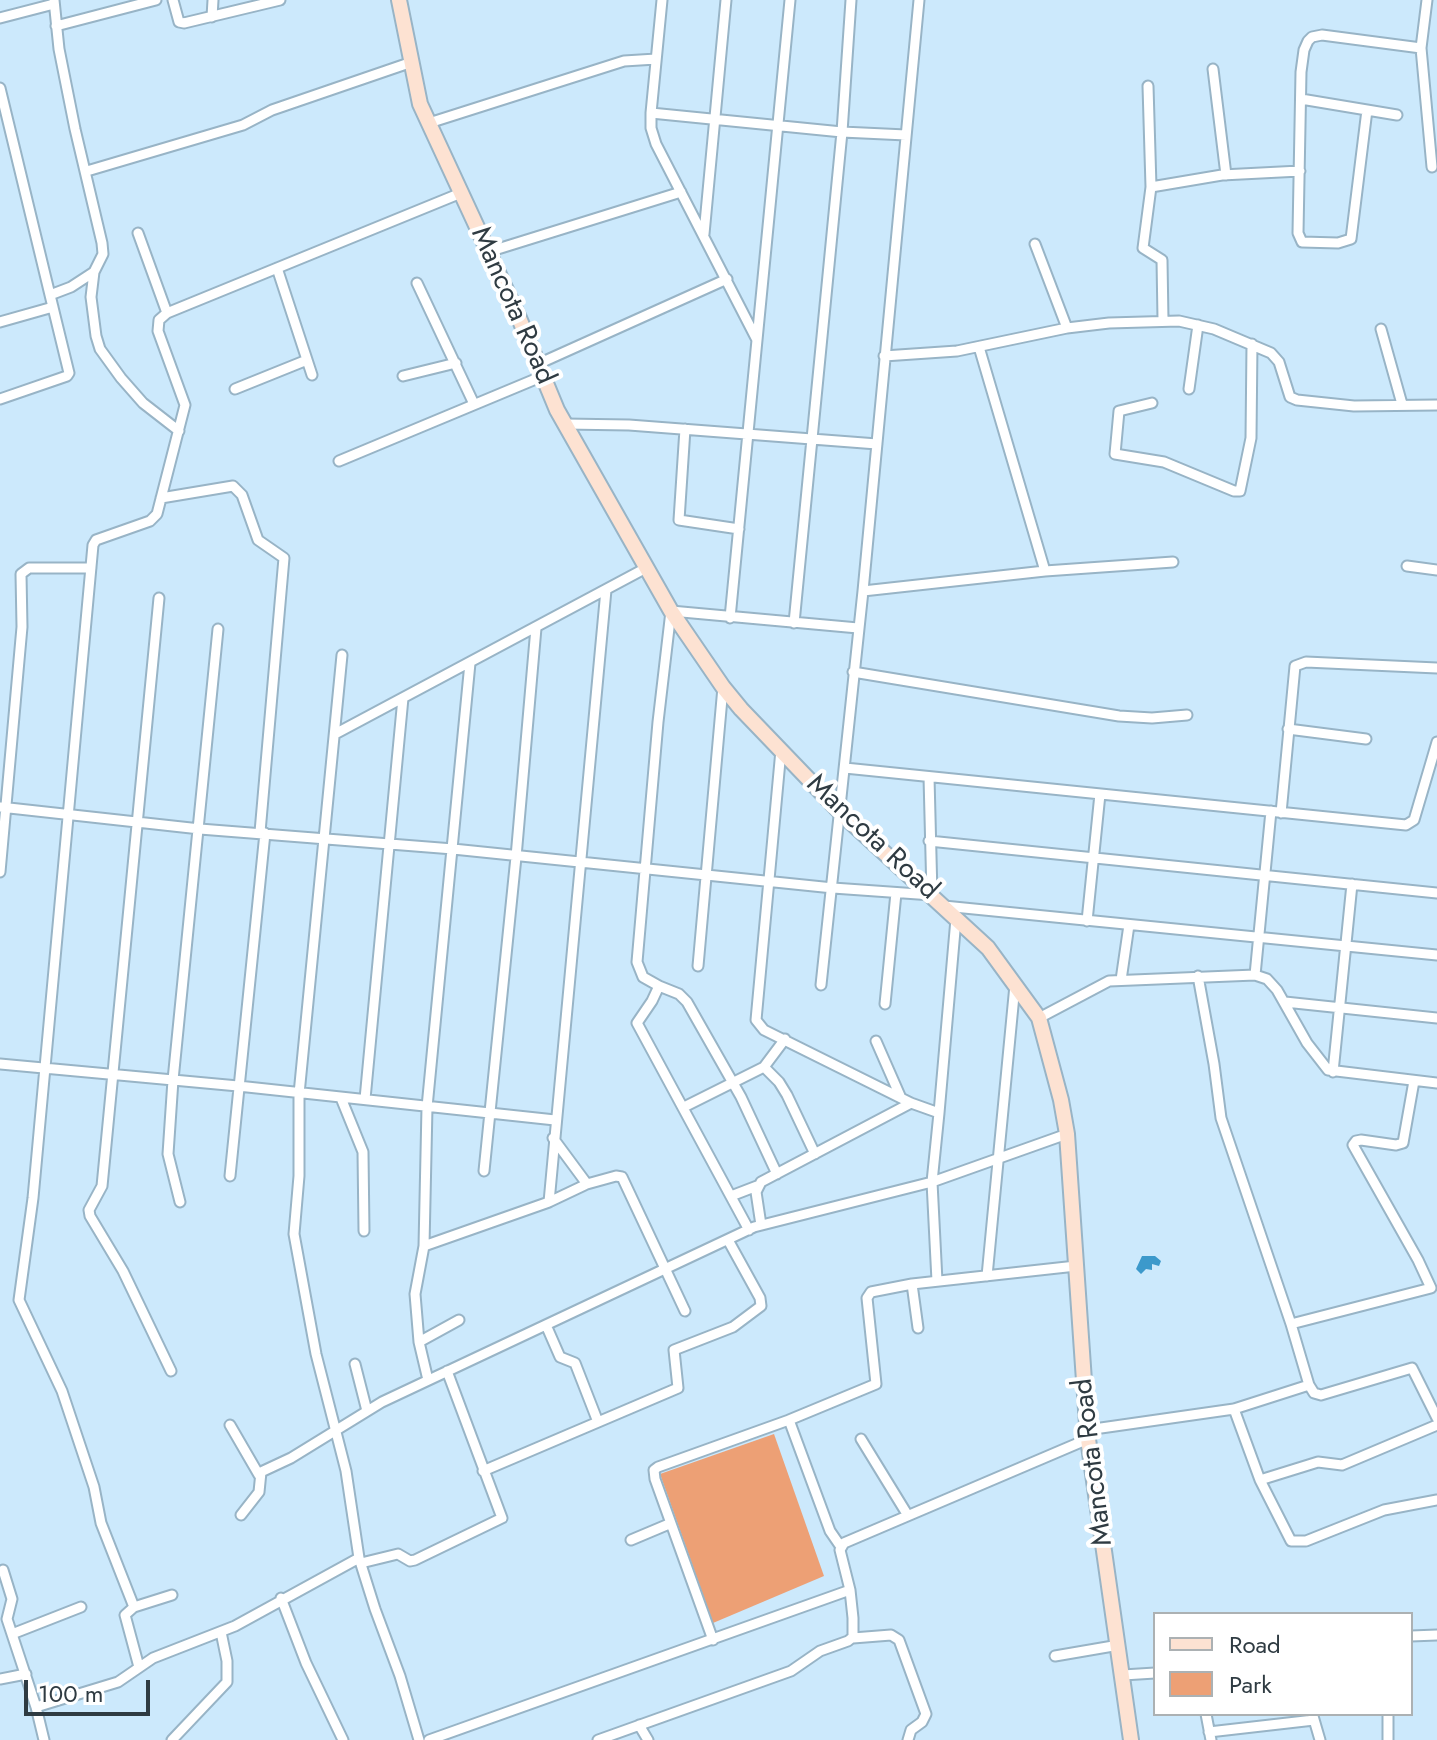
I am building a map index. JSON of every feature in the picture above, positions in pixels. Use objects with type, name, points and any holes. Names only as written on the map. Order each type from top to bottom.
[{"type":"main road","name":"Mancota Road","points":[[399,0],[420,104],[565,424],[671,611],[723,687],[841,813],[988,948],[1039,1018],[1067,1134],[1088,1435],[1131,1740]]},
{"type":"street","points":[[56,26],[156,0]]},
{"type":"street","points":[[173,0],[177,19],[181,23],[277,0]]},
{"type":"street","points":[[212,17],[213,0]]},
{"type":"street","points":[[662,0],[651,113],[653,136],[757,340]]},
{"type":"street","points":[[704,234],[726,0]]},
{"type":"street","points":[[730,618],[790,0]]},
{"type":"street","points":[[794,623],[842,132],[851,0]]},
{"type":"street","points":[[821,985],[841,813],[919,0]]},
{"type":"street","points":[[1427,0],[1421,48],[1432,167]]},
{"type":"street","points":[[0,18],[54,2],[72,116],[102,243],[103,254],[94,272],[91,308],[100,349],[143,403],[179,431]]},
{"type":"street","points":[[1367,110],[1354,224],[1349,242],[1306,243],[1299,238],[1304,50],[1312,37],[1322,35],[1421,48]]},
{"type":"street","points":[[429,123],[624,61],[656,59]]},
{"type":"street","points":[[87,171],[243,125],[272,110],[412,62]]},
{"type":"street","points":[[1213,69],[1226,175]]},
{"type":"street","points":[[1148,86],[1151,187],[1143,248],[1162,260],[1163,320]]},
{"type":"street","points":[[0,88],[69,373],[0,399]]},
{"type":"street","points":[[1301,99],[1397,115]]},
{"type":"street","points":[[651,113],[842,132],[906,135]]},
{"type":"street","points":[[1151,187],[1226,175],[1300,171]]},
{"type":"street","points":[[488,252],[681,192]]},
{"type":"street","points":[[134,1607],[101,1523],[94,1487],[62,1391],[19,1300],[33,1198],[96,540],[153,519],[157,514],[185,405],[157,325],[167,313],[461,193]]},
{"type":"street","points":[[138,233],[167,313]]},
{"type":"street","points":[[1035,244],[1067,328]]},
{"type":"street","points":[[277,268],[312,375]]},
{"type":"street","points":[[50,295],[63,291],[94,272]]},
{"type":"street","points":[[339,461],[474,404],[727,279]]},
{"type":"street","points":[[417,283],[474,404]]},
{"type":"street","points":[[0,322],[53,307]]},
{"type":"street","points":[[884,356],[931,354],[979,347],[1067,328],[1163,320],[1198,325],[1252,344],[1275,356],[1290,397],[1297,400],[1342,406],[1437,405]]},
{"type":"street","points":[[1189,389],[1198,325]]},
{"type":"street","points":[[1381,329],[1402,404]]},
{"type":"street","points":[[1152,403],[1119,411],[1115,454],[1164,462],[1240,491],[1251,438],[1252,344]]},
{"type":"street","points":[[979,347],[1045,571]]},
{"type":"street","points":[[235,389],[307,360]]},
{"type":"street","points":[[403,376],[456,363]]},
{"type":"street","points":[[565,424],[685,429],[877,444]]},
{"type":"street","points":[[685,429],[679,520],[739,529]]},
{"type":"street","points":[[161,498],[233,486],[242,495],[258,540],[284,558],[230,1176]]},
{"type":"street","points":[[863,591],[1045,571],[1173,562]]},
{"type":"street","points":[[1407,566],[1437,570]]},
{"type":"street","points":[[0,872],[3,808],[22,627],[21,574],[29,568],[91,568]]},
{"type":"street","points":[[335,734],[646,568]]},
{"type":"street","points":[[549,1202],[606,590]]},
{"type":"street","points":[[159,598],[102,1186],[89,1210],[123,1271],[171,1371]]},
{"type":"street","points":[[777,1174],[732,1081],[687,1002],[679,994],[643,977],[637,966],[671,611],[858,628]]},
{"type":"street","points":[[484,1171],[536,628]]},
{"type":"street","points":[[180,1202],[168,1154],[218,629]]},
{"type":"street","points":[[342,655],[299,1094],[295,1244],[316,1354],[346,1471],[360,1560],[419,1740]]},
{"type":"street","points":[[1255,975],[1265,875],[1295,666],[1300,662],[1437,668]]},
{"type":"street","points":[[428,1380],[419,1342],[415,1294],[424,1246],[427,1107],[470,663]]},
{"type":"street","points":[[853,672],[1109,715],[1136,718],[1187,715]]},
{"type":"street","points":[[698,966],[723,687]]},
{"type":"street","points":[[365,1099],[403,698]]},
{"type":"street","points":[[1288,729],[1366,739]]},
{"type":"street","points":[[845,768],[1411,824],[1437,742]]},
{"type":"street","points":[[781,750],[756,1020],[764,1030],[911,1103],[939,1113]]},
{"type":"street","points":[[3,808],[200,829],[453,849],[705,876],[932,895],[929,777]]},
{"type":"street","points":[[1087,921],[1100,794]]},
{"type":"street","points":[[929,841],[1437,893]]},
{"type":"street","points":[[1333,1072],[1352,884]]},
{"type":"street","points":[[885,1004],[896,893]]},
{"type":"street","points":[[944,906],[1437,955]]},
{"type":"street","points":[[937,1281],[932,1182],[956,919]]},
{"type":"street","points":[[1121,980],[1129,925]]},
{"type":"street","points":[[1039,1018],[1098,986],[1121,980],[1255,975],[1267,979],[1285,1002],[1307,1043],[1333,1072],[1437,1083]]},
{"type":"street","points":[[1198,976],[1221,1118],[1309,1385],[1314,1393],[1321,1395],[1412,1368],[1437,1418]]},
{"type":"street","points":[[987,1276],[1015,985]]},
{"type":"street","points":[[659,986],[637,1023],[749,1230]]},
{"type":"street","points":[[1285,1002],[1437,1018]]},
{"type":"street","points":[[684,1107],[764,1067],[785,1039]]},
{"type":"street","points":[[876,1041],[901,1098]]},
{"type":"street","points":[[0,1064],[555,1120]]},
{"type":"street","points":[[764,1067],[787,1095],[815,1154]]},
{"type":"street","points":[[1414,1081],[1403,1143],[1396,1145],[1361,1140],[1353,1145],[1437,1298]]},
{"type":"street","points":[[341,1098],[363,1152],[364,1231]]},
{"type":"street","points":[[731,1196],[757,1186],[911,1103]]},
{"type":"street","points":[[259,1475],[367,1411],[428,1380],[749,1230],[932,1182],[1067,1134]]},
{"type":"street","points":[[553,1138],[587,1184]]},
{"type":"street","points":[[424,1246],[549,1202],[587,1184],[622,1177],[685,1311]]},
{"type":"street","points":[[757,1186],[761,1225]]},
{"type":"street","points":[[483,1471],[675,1391],[679,1385],[674,1350],[733,1327],[761,1306],[760,1298],[728,1240]]},
{"type":"street","points":[[713,1640],[669,1524],[654,1470],[876,1384],[867,1295],[875,1290],[1076,1266]]},
{"type":"street","points":[[912,1284],[918,1328]]},
{"type":"street","points":[[1291,1324],[1431,1288]]},
{"type":"street","points":[[419,1342],[459,1320]]},
{"type":"street","points":[[546,1325],[560,1357],[575,1363],[598,1422]]},
{"type":"street","points":[[355,1364],[367,1411]]},
{"type":"street","points":[[36,1707],[118,1682],[169,1650],[221,1632],[281,1598],[360,1560],[398,1554],[410,1561],[415,1560],[499,1521],[502,1513],[483,1471],[447,1371]]},
{"type":"street","points":[[841,1547],[848,1540],[1088,1435],[1234,1409],[1309,1385]]},
{"type":"street","points":[[1234,1409],[1260,1480],[1287,1536],[1297,1543],[1375,1513],[1437,1500]]},
{"type":"street","points":[[789,1420],[830,1531],[841,1547],[850,1590],[853,1638]]},
{"type":"street","points":[[230,1425],[259,1475],[259,1492],[241,1515]]},
{"type":"street","points":[[1260,1480],[1318,1462],[1342,1465],[1437,1425]]},
{"type":"street","points":[[861,1439],[907,1514]]},
{"type":"street","points":[[631,1540],[669,1524]]},
{"type":"street","points":[[3,1570],[12,1599],[7,1619],[44,1740]]},
{"type":"street","points":[[429,1740],[850,1590]]},
{"type":"street","points":[[139,1667],[125,1615],[134,1607],[172,1595]]},
{"type":"street","points":[[281,1598],[306,1663],[343,1740]]},
{"type":"street","points":[[12,1634],[81,1607]]},
{"type":"street","points":[[172,1740],[227,1682],[227,1661],[221,1632]]},
{"type":"street","points":[[598,1740],[791,1671],[820,1651],[853,1638],[891,1635],[899,1640],[926,1714],[922,1722],[911,1730],[908,1740]]},
{"type":"street","points":[[1413,1636],[1437,1635]]},
{"type":"street","points":[[1055,1656],[1119,1645]]},
{"type":"street","points":[[1123,1675],[1153,1673]]},
{"type":"street","points":[[0,1679],[26,1674]]},
{"type":"street","points":[[1206,1716],[1210,1736],[1313,1717],[1320,1740]]},
{"type":"street","points":[[1388,1716],[1388,1740]]},
{"type":"street","points":[[639,1725],[648,1740]]},
{"type":"green space","points":[[774,1434],[824,1576],[713,1623],[660,1474]]},
{"type":"water","points":[[1142,1256],[1155,1256],[1161,1261],[1159,1266],[1152,1264],[1152,1270],[1146,1269],[1141,1274],[1136,1269]]}]
